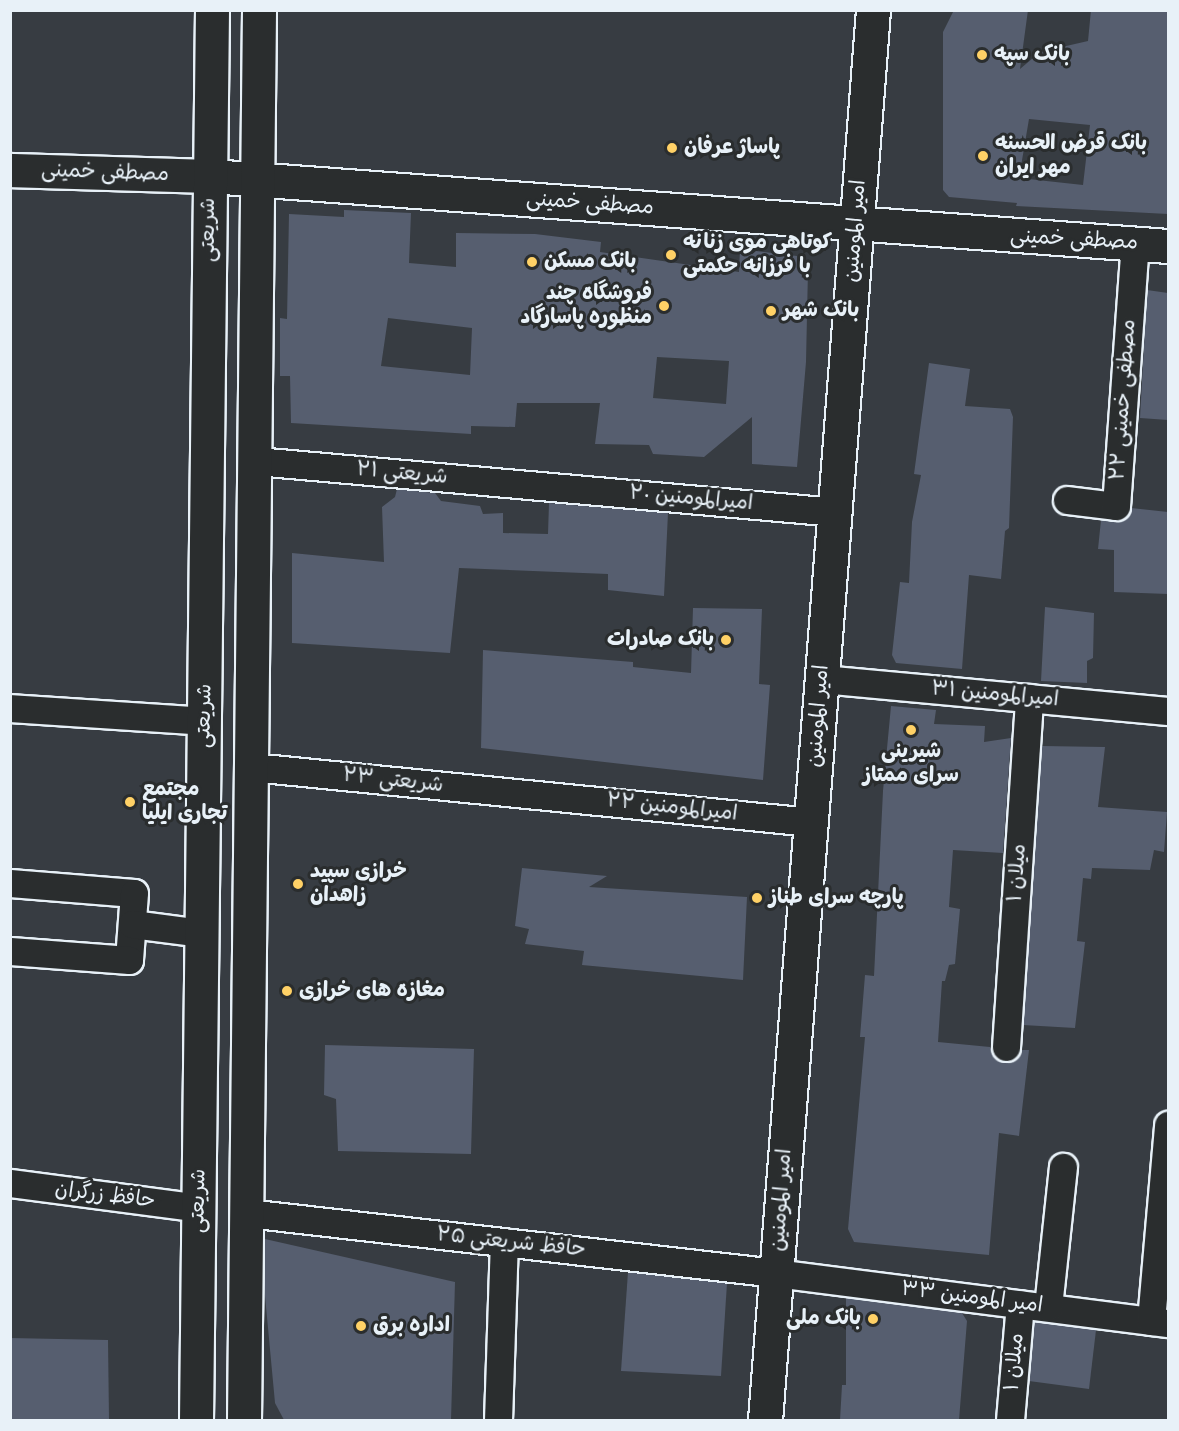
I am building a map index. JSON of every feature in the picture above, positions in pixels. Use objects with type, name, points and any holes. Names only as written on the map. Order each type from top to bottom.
[{"type":"main road","name":"شریعتی","points":[[196,1420],[212,10]]},
{"type":"main road","points":[[244,1420],[259,10]]},
{"type":"main road","name":"امیر المومنین","points":[[765,1420],[873,10]]},
{"type":"main road","name":"مصطفی خمینی","points":[[10,170],[210,176],[1168,246]]},
{"type":"street","name":"مصطفی خمینی ۲۲","points":[[1066,500],[1116,506],[1136,243]]},
{"type":"street","name":"شریعتی ۲۱","points":[[256,461],[548,486]]},
{"type":"street","name":"امیرالمومنین ۲۰","points":[[548,486],[835,512]]},
{"type":"street","name":"امیرالمومنین ۳۱","points":[[822,679],[1168,711]]},
{"type":"street","name":"میلان ۱","points":[[1006,1047],[1029,698]]},
{"type":"street","points":[[10,708],[205,721]]},
{"type":"street","name":"شریعتی ۲۳","points":[[252,767],[534,795]]},
{"type":"street","name":"امیرالمومنین ۲۲","points":[[534,795],[811,822]]},
{"type":"street","points":[[10,883],[135,893],[129,960],[10,951]]},
{"type":"street","points":[[132,924],[202,933]]},
{"type":"street","points":[[1160,1322],[1168,1125]]},
{"type":"street","points":[[1048,1307],[1063,1167]]},
{"type":"street","name":"حافظ زرگران","points":[[10,1184],[199,1208]]},
{"type":"street","name":"حافظ شریعتی ۲۵","points":[[247,1213],[776,1273]]},
{"type":"street","points":[[498,1420],[504,1242]]},
{"type":"street","name":"امیر المومنین ۳۳","points":[[776,1273],[1160,1322]]},
{"type":"street","name":"میلان ۱","points":[[1010,1420],[1020,1304]]},
{"type":"building","points":[[954,10],[1028,10],[1020,69],[1040,52],[1088,41],[1091,10],[1168,10],[1168,214],[1016,206],[1017,203],[949,197],[943,190],[943,32]],"holes":[[[1029,119],[1090,125],[1083,185],[1019,178]]]},
{"type":"building","points":[[344,210],[411,213],[409,263],[456,267],[456,233],[535,234],[601,242],[600,252],[739,272],[740,249],[797,256],[808,270],[806,362],[797,467],[752,464],[752,417],[704,457],[653,454],[649,445],[595,444],[600,403],[517,403],[515,427],[471,426],[471,434],[291,423],[290,376],[280,376],[280,318],[287,319],[289,214],[344,217]],"holes":[[[388,318],[472,328],[470,375],[381,366]],[[657,357],[729,361],[726,404],[653,398]]]},
{"type":"building","points":[[1147,290],[1168,293],[1168,420],[1140,418]]},
{"type":"building","points":[[929,363],[970,369],[965,406],[1010,409],[1013,417],[1009,528],[1005,531],[1001,579],[969,575],[962,669],[896,663],[892,655],[900,582],[909,583],[912,522],[921,475],[914,474]]},
{"type":"building","points":[[397,489],[435,493],[441,501],[480,506],[483,514],[503,513],[503,533],[548,534],[549,503],[668,513],[664,596],[608,590],[608,574],[459,568],[450,653],[292,643],[292,553],[384,562],[382,507],[395,497]]},
{"type":"building","points":[[1131,508],[1168,512],[1168,594],[1114,592],[1114,550],[1098,549],[1101,520],[1122,521]]},
{"type":"building","points":[[1045,607],[1094,613],[1093,658],[1087,661],[1087,683],[1041,681]]},
{"type":"building","points":[[693,608],[762,609],[759,684],[770,685],[763,780],[481,748],[483,650],[633,662],[633,667],[691,673]]},
{"type":"building","points":[[891,706],[936,710],[934,724],[985,726],[984,742],[1011,738],[1003,853],[953,850],[949,907],[960,909],[955,964],[949,965],[945,981],[942,981],[938,1042],[990,1047],[997,1060],[1004,1063],[1013,1061],[1021,1050],[1029,1050],[1019,1136],[999,1133],[989,1255],[854,1242],[848,1229],[865,1037],[860,1037],[865,975],[874,976],[883,791]]},
{"type":"building","points":[[1042,746],[1105,747],[1098,807],[1167,812],[1164,852],[1154,850],[1150,870],[1092,868],[1091,879],[1083,878],[1077,941],[1085,942],[1075,1028],[1023,1025]]},
{"type":"building","points":[[522,868],[607,876],[589,887],[747,897],[743,980],[582,965],[584,951],[525,944],[529,929],[515,926]]},
{"type":"building","points":[[325,1045],[474,1049],[471,1154],[338,1151],[336,1099],[324,1095]]},
{"type":"building","name":"اداره برق","points":[[265,1239],[455,1282],[451,1420],[284,1420],[275,1403],[264,1285]]},
{"type":"building","points":[[628,1272],[727,1283],[721,1376],[621,1371]]},
{"type":"building","points":[[846,1298],[962,1313],[967,1321],[959,1420],[840,1420],[842,1385],[846,1385]]},
{"type":"building","points":[[1034,1322],[1096,1330],[1089,1389],[1029,1381]]},
{"type":"building","points":[[10,1338],[108,1340],[109,1420],[10,1420]]},
{"type":"place","name":"بانک سپه","points":[[982,55]]},
{"type":"place","name":"پاساژ عرفان","points":[[672,148]]},
{"type":"place","name":"بانک قرض الحسنه مهر ایران","points":[[983,156]]},
{"type":"place","name":"کوتاهی موی زنانە با فرزانە حکمتی","points":[[671,255]]},
{"type":"place","name":"بانک مسکن","points":[[532,262]]},
{"type":"place","name":"فروشگاه چند منظوره پاسارگاد","points":[[664,306]]},
{"type":"place","name":"بانک شهر","points":[[771,311]]},
{"type":"place","name":"بانک صادرات","points":[[726,640]]},
{"type":"place","name":"شیرینی سرای ممتاز","points":[[911,730]]},
{"type":"place","name":"مجتمع تجاری ایلیا","points":[[130,802]]},
{"type":"place","name":"خرازی سپید زاهدان","points":[[298,884]]},
{"type":"place","name":"پارچه سرای طناز","points":[[757,898]]},
{"type":"place","name":"مغازه های خرازی","points":[[287,991]]},
{"type":"place","name":"بانک ملی","points":[[873,1319]]},
{"type":"place","name":"اداره برق","points":[[361,1326]]}]
